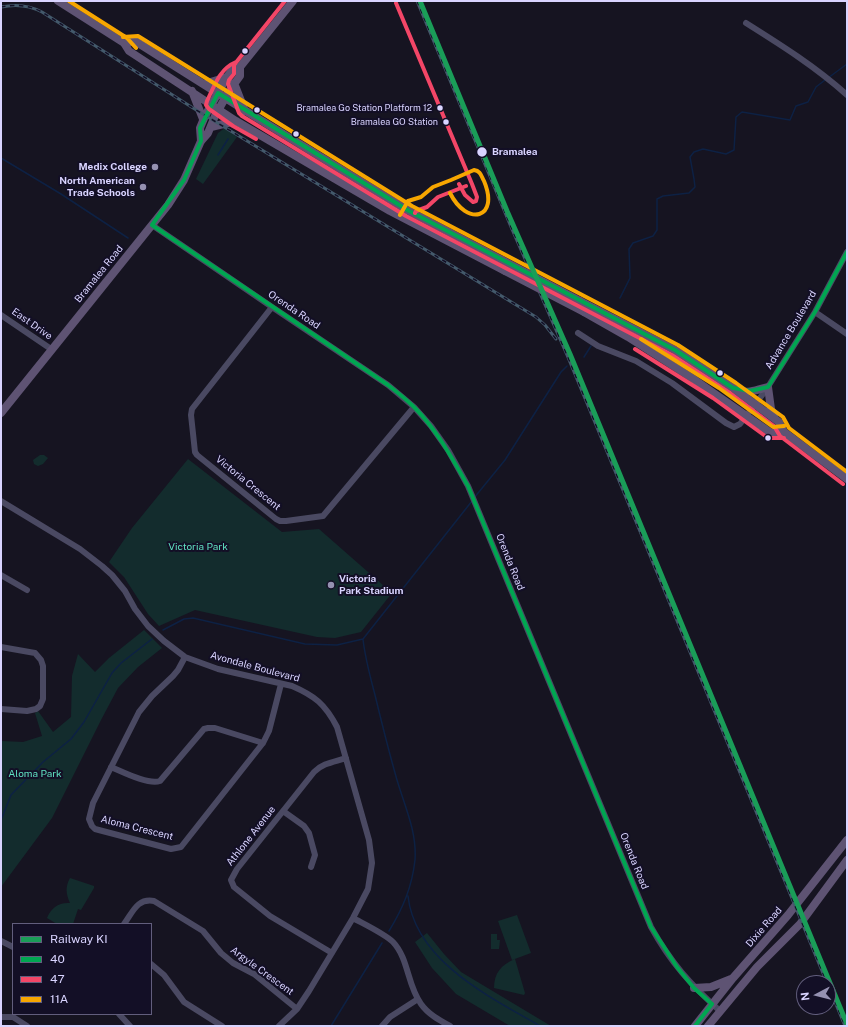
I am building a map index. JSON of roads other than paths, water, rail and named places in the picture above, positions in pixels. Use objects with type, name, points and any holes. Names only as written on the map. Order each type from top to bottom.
[{"type":"main road","points":[[58,1],[124,43],[128,51],[192,91],[236,121],[404,219],[584,312],[628,337],[692,378],[772,433],[784,432]]},
{"type":"main road","name":"Bramalea Road","points":[[1,413],[152,224],[184,180],[200,141],[200,128],[203,119],[227,77],[233,69],[240,67],[293,1]]},
{"type":"main road","points":[[124,43],[135,41],[245,111],[409,211],[674,350],[733,388],[776,419]]},
{"type":"main road","name":"Bramalea Road","points":[[200,141],[208,133],[225,98],[240,76],[240,67]]},
{"type":"main road","points":[[204,84],[227,77]]},
{"type":"main road","points":[[234,83],[245,111]]},
{"type":"main road","points":[[192,91],[203,119]]},
{"type":"main road","points":[[210,127],[236,121]]},
{"type":"main road","points":[[404,219],[409,211]]},
{"type":"main road","points":[[733,388],[743,392],[768,387],[771,409],[784,432],[847,479]]},
{"type":"main road","name":"Dixie Road","points":[[695,1026],[733,978],[788,915],[847,840]]},
{"type":"main road","points":[[708,1026],[757,967],[800,924],[847,860]]},
{"type":"main road","points":[[694,988],[711,987],[733,978]]},
{"type":"street","points":[[746,23],[801,58],[847,95]]},
{"type":"street","name":"Orenda Road","points":[[152,224],[388,385],[414,407],[431,426],[448,450],[477,506],[648,920],[669,957],[694,988],[720,1011]]},
{"type":"street","name":"Advance Boulevard","points":[[578,333],[598,346],[636,361],[672,382],[734,427],[740,424],[768,387],[815,312],[847,252]]},
{"type":"street","name":"Victoria Crescent","points":[[272,307],[192,409],[191,415],[195,452],[197,455],[276,519],[286,521],[323,516],[414,407]]},
{"type":"street","points":[[815,312],[847,334]]},
{"type":"street","name":"East Drive","points":[[1,315],[51,349]]},
{"type":"street","name":"Avondale Boulevard","points":[[1,501],[80,549],[102,566],[112,575],[125,591],[135,609],[148,626],[164,641],[185,657],[218,669],[292,686],[302,690],[322,704],[328,711],[337,727],[368,835],[372,854],[372,871],[368,889],[354,918],[297,1009],[279,1026]]},
{"type":"street","points":[[1,575],[27,590]]},
{"type":"street","points":[[1,647],[34,653],[41,660],[43,666],[43,699],[40,706],[36,709],[27,711],[1,709]]},
{"type":"street","name":"Aloma Crescent","points":[[185,657],[178,670],[152,696],[140,712],[111,767],[93,803],[89,815],[89,819],[95,829],[171,849],[181,847],[264,743],[269,731],[281,684]]},
{"type":"street","points":[[111,767],[155,783],[160,781],[204,729],[208,728],[215,728],[264,743]]},
{"type":"street","name":"Athlone Avenue","points":[[332,953],[270,916],[233,884],[232,880],[237,869],[314,772],[320,766],[346,758]]},
{"type":"street","points":[[283,811],[304,826],[309,833],[315,855],[311,867]]},
{"type":"street","name":"Argyle Crescent","points":[[125,923],[141,903],[149,900],[154,901],[203,931],[222,953],[234,963],[254,974],[297,1009]]},
{"type":"street","points":[[354,918],[392,942],[404,960],[418,999],[426,1011],[450,1026]]},
{"type":"street","points":[[1,941],[12,946]]},
{"type":"street","points":[[152,965],[164,975],[184,1002],[222,1026]]},
{"type":"street","points":[[382,1026],[390,1017],[418,999]]},
{"type":"street","points":[[120,1015],[130,1026]]},
{"type":"street","points":[[1,1017],[13,1017],[27,1026]]},
{"type":"waterway","points":[[828,78],[847,64]]},
{"type":"waterway","points":[[620,298],[630,278],[629,249],[633,243],[653,236],[657,230],[657,199],[663,196],[689,193],[695,187],[690,157],[694,152],[703,149],[726,154],[734,150],[736,117],[742,112],[790,120],[796,106],[808,102],[816,87],[825,80]]},
{"type":"waterway","points":[[218,155],[228,139]]},
{"type":"waterway","points":[[1,158],[61,194],[128,238]]},
{"type":"waterway","points":[[584,357],[591,346]]},
{"type":"waterway","points":[[474,498],[505,460],[561,372],[567,366]]},
{"type":"waterway","points":[[163,630],[184,619],[193,618],[305,644],[337,645],[363,639],[472,501]]},
{"type":"waterway","points":[[1,820],[11,795],[43,762],[71,739],[84,722],[112,673],[121,663],[152,639]]},
{"type":"waterway","points":[[363,639],[368,667],[386,738],[412,830],[415,850],[412,879],[403,906],[389,931]]},
{"type":"waterway","points":[[408,896],[414,919],[425,940],[440,958],[478,989],[499,1003],[540,1026]]},
{"type":"waterway","points":[[331,1026],[382,943]]},
{"type":"railway","points":[[417,1],[511,227],[567,355],[824,975]]},
{"type":"railway","points":[[1,7],[22,6],[42,12],[193,108],[536,317],[545,325],[556,339]]},
{"type":"railway","points":[[836,1004],[845,1026]]},
{"type":"rail line","name":"KI","points":[[420,1],[507,211],[570,354],[847,1024]]},
{"type":"place","name":"Bramalea Go Station Platform 12","points":[[440,108]]},
{"type":"place","name":"Bramalea GO Station","points":[[446,122]]},
{"type":"place","name":"Bramalea","points":[[482,152]]},
{"type":"place","name":"Medix College","points":[[155,167]]},
{"type":"place","name":"North American Trade Schools","points":[[143,187]]},
{"type":"place","name":"Victoria Park Stadium","points":[[331,585]]},
{"type":"park label","name":"Victoria Park","points":[[198,547]]},
{"type":"park label","name":"Aloma Park","points":[[35,774]]}]
